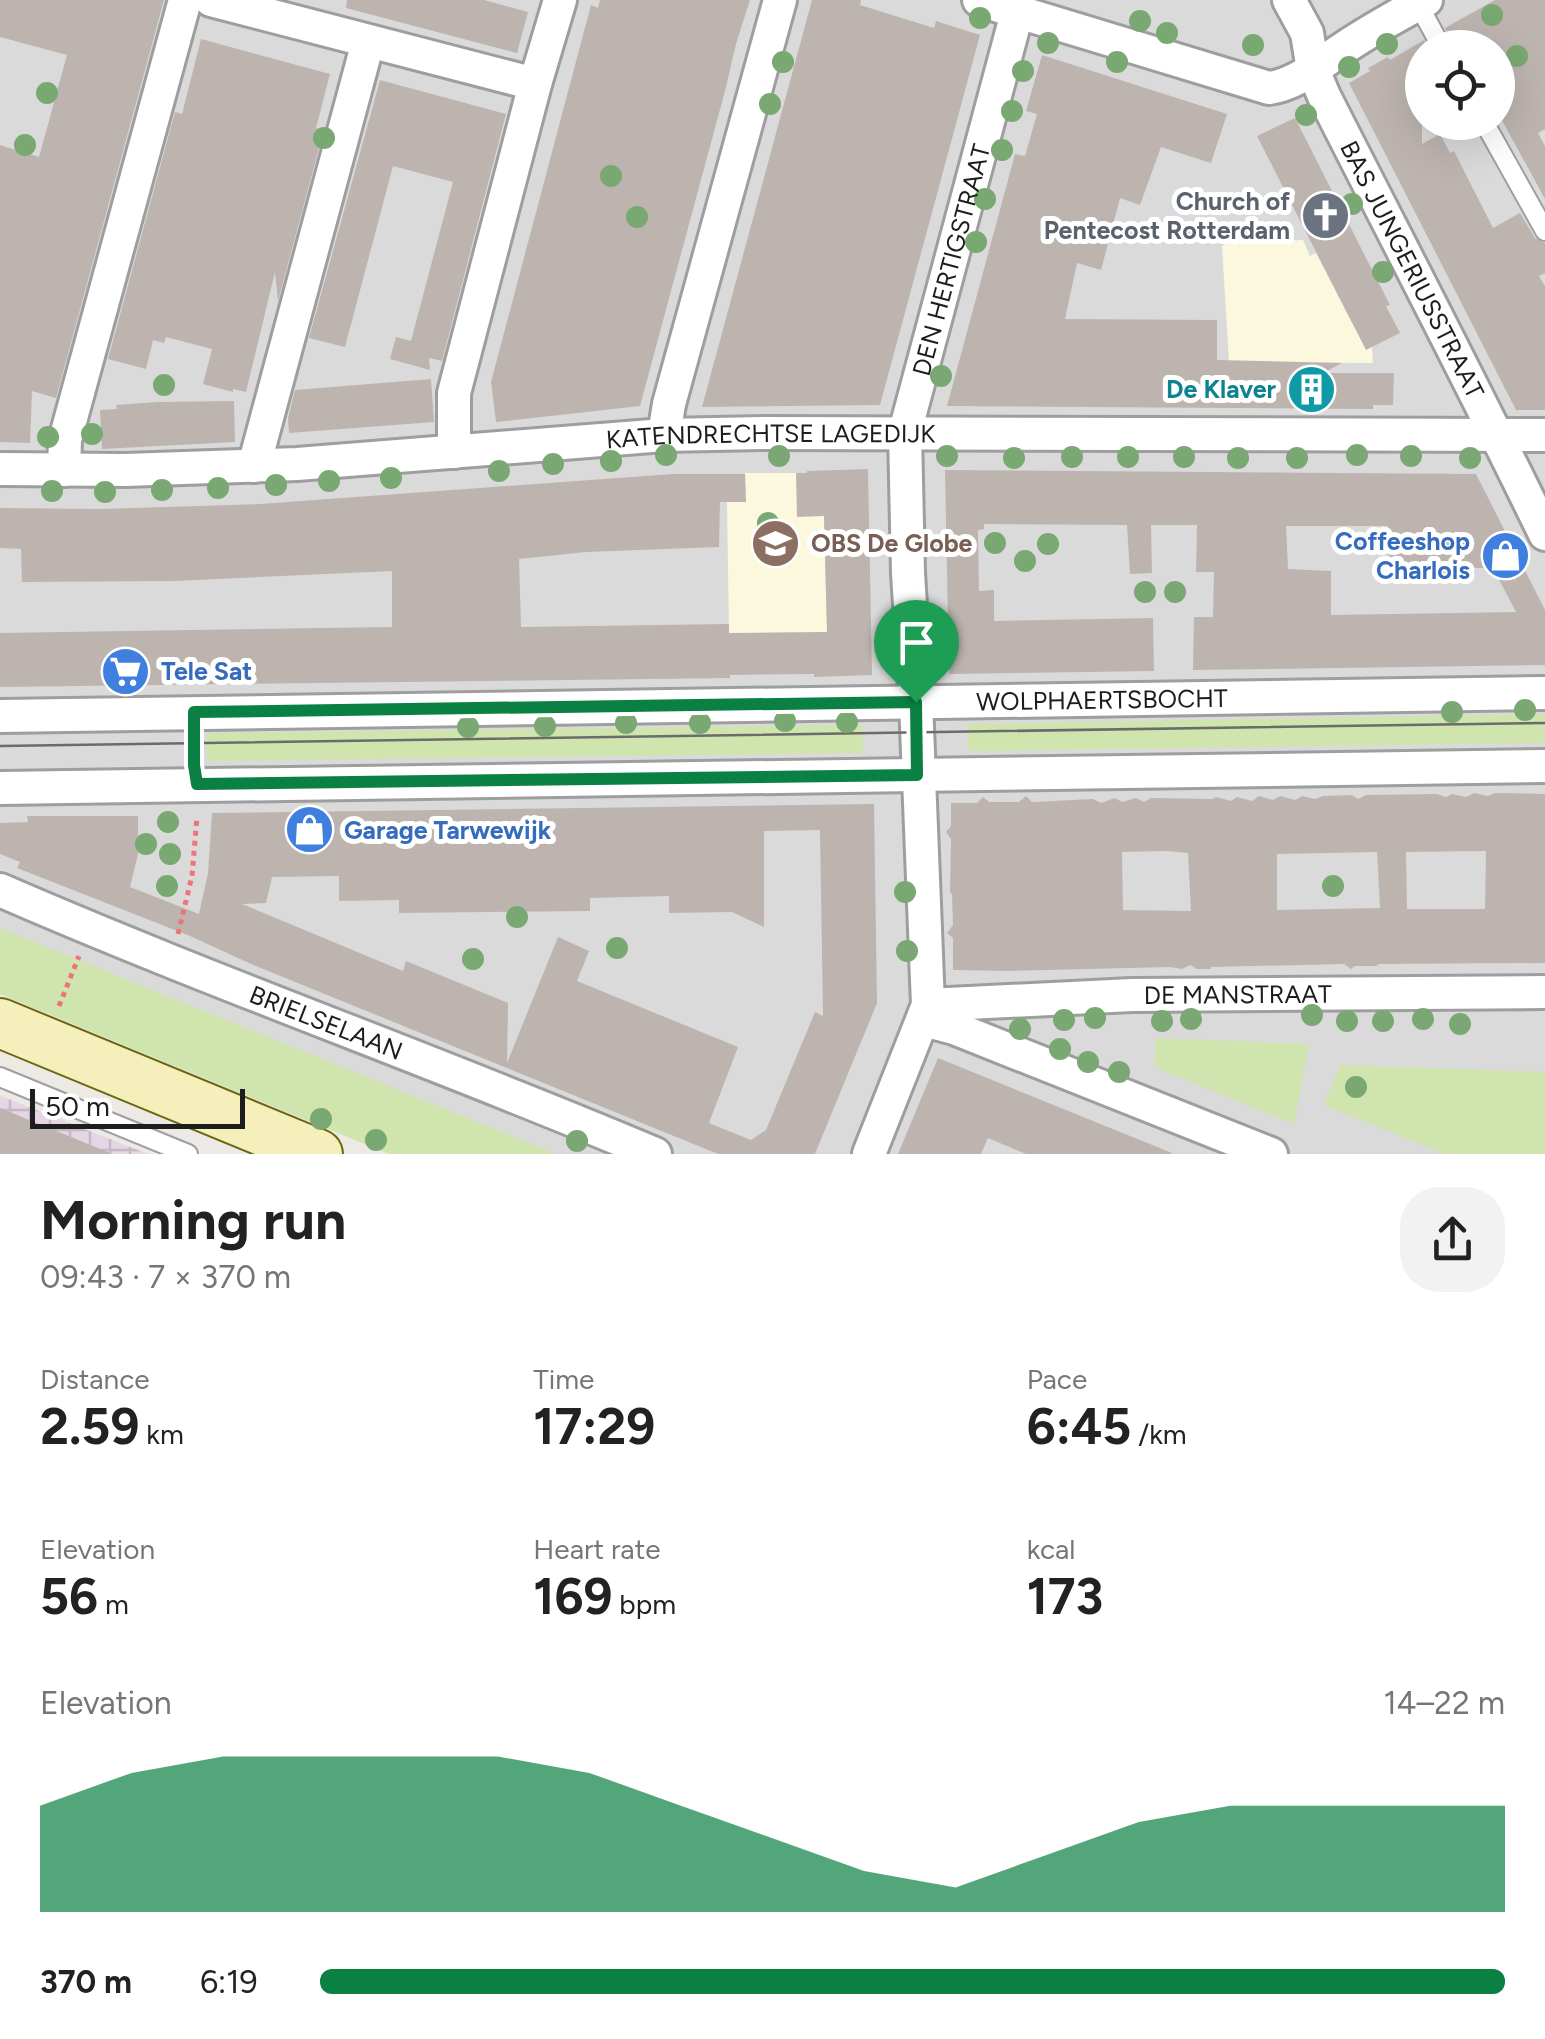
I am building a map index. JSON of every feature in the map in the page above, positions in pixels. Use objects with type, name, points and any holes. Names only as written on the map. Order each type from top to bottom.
[{"type":"main road","points":[[0,1023],[318,1154]]},
{"type":"main road","points":[[0,1047],[263,1154]]},
{"type":"street","points":[[64,470],[65,440],[185,0]]},
{"type":"street","points":[[211,0],[535,84]]},
{"type":"street","points":[[454,452],[454,393],[560,0]]},
{"type":"street","points":[[664,435],[669,404],[780,0]]},
{"type":"street","points":[[979,0],[1260,87],[1278,87],[1313,70],[1339,50],[1422,2]]},
{"type":"street","name":"BAS JUNGERIUSSTRAAT","points":[[1289,0],[1307,33],[1313,70],[1545,534]]},
{"type":"street","name":"DEN HERTIGSTRAAT","points":[[869,1154],[926,1012],[904,432],[1017,13]]},
{"type":"street","points":[[254,466],[368,42]]},
{"type":"street","name":"KATENDRECHTSE LAGEDIJK","points":[[0,469],[254,466],[664,435],[1545,435]]},
{"type":"street","name":"WOLPHAERTSBOCHT","points":[[0,716],[1545,693]]},
{"type":"street","points":[[0,788],[1545,766]]},
{"type":"street","name":"BRIELSELAAN","points":[[0,890],[655,1154]]},
{"type":"street","name":"DE MANSTRAAT","points":[[926,1012],[1132,995],[1545,992]]},
{"type":"street","points":[[926,1012],[987,1041],[1271,1154]]},
{"type":"lane","points":[[1422,2],[1434,30]]},
{"type":"lane","points":[[1494,140],[1545,231]]},
{"type":"lane","points":[[0,1077],[188,1154]]},
{"type":"path","points":[[170,960],[192,876],[197,784]]},
{"type":"path","points":[[65,992],[89,929]]},
{"type":"shaded area","points":[[0,0],[1545,0],[1545,1154],[508,1154],[0,945]]},
{"type":"shaded area","points":[[1303,240],[1310,256],[1316,253],[1352,323],[1358,321],[1372,347],[1373,363],[1229,362],[1222,246],[1228,242]]},
{"type":"shaded area","name":"OBS De Globe","points":[[745,473],[796,473],[824,516],[827,632],[729,633],[727,502],[746,501]]},
{"type":"shaded area","points":[[0,1095],[6,1098],[148,1154],[0,1154]]},
{"type":"green space","points":[[1545,714],[1545,743],[972,751],[968,748],[971,724]]},
{"type":"green space","points":[[863,727],[860,753],[212,761],[207,759],[205,736],[208,733]]},
{"type":"green space","points":[[0,928],[556,1154],[389,1154],[0,994]]},
{"type":"green space","points":[[1156,1038],[1309,1044],[1294,1124],[1154,1067]]},
{"type":"green space","points":[[1340,1065],[1545,1072],[1545,1154],[1445,1154],[1324,1105]]},
{"type":"building","points":[[0,0],[164,0],[56,398],[32,391],[30,443],[0,442],[0,145],[39,157],[67,55],[0,37]]},
{"type":"building","points":[[347,0],[484,0],[528,12],[517,53],[346,8]]},
{"type":"building","points":[[600,0],[750,0],[640,406],[496,422],[491,382],[591,5],[598,8]]},
{"type":"building","points":[[812,0],[861,0],[860,5],[934,28],[936,21],[980,35],[880,405],[702,407]]},
{"type":"building","points":[[1495,0],[1545,0],[1545,129],[1538,133],[1545,146],[1545,199],[1513,140],[1515,30],[1445,28]]},
{"type":"building","points":[[201,39],[330,74],[316,128],[317,135],[322,137],[278,301],[275,272],[246,392],[203,384],[212,349],[166,337],[164,343],[153,340],[146,369],[108,359],[175,112],[182,114]]},
{"type":"building","points":[[1405,51],[1405,140],[1422,140],[1422,144],[1443,140],[1450,153],[1454,151],[1493,228],[1520,213],[1535,238],[1545,243],[1545,273],[1539,276],[1545,286],[1545,410],[1516,410],[1349,83],[1370,71],[1368,68],[1388,57],[1390,60]]},
{"type":"building","points":[[1042,55],[1227,114],[1211,163],[1161,147],[1140,205],[1120,198],[1101,270],[1077,263],[1065,319],[1217,320],[1217,360],[1342,363],[1323,373],[1394,373],[1393,405],[1373,405],[1373,409],[947,406],[1015,154],[1025,156],[1037,114],[1026,111]]},
{"type":"building","points":[[380,80],[506,114],[442,361],[429,358],[430,370],[390,359],[396,337],[411,341],[453,182],[393,166],[345,347],[309,338]]},
{"type":"building","points":[[1295,118],[1390,305],[1386,306],[1400,333],[1366,350],[1257,136]]},
{"type":"building","points":[[431,379],[434,422],[289,433],[288,418],[295,390]]},
{"type":"building","points":[[234,401],[235,442],[102,449],[100,410],[158,402]]},
{"type":"building","points":[[868,469],[872,675],[0,687],[0,633],[392,627],[392,571],[174,581],[22,582],[21,549],[0,548],[0,508],[260,504],[673,474],[745,474],[746,502],[720,502],[719,547],[519,559],[521,627],[729,624],[729,633],[827,632],[824,516],[797,517],[796,473]]},
{"type":"building","points":[[945,470],[1476,474],[1545,610],[1545,665],[1193,670],[1194,617],[1213,617],[1214,572],[1196,572],[1197,525],[1151,525],[1152,573],[1130,574],[1127,525],[984,524],[984,529],[978,530],[979,591],[994,590],[994,621],[1153,618],[1154,671],[949,674]],"holes":[[[1286,526],[1388,526],[1389,568],[1493,568],[1516,612],[1331,615],[1331,571],[1288,569]]]},
{"type":"building","points":[[1474,793],[1545,794],[1545,963],[1379,964],[1351,969],[1344,964],[953,970],[953,938],[947,933],[953,925],[951,839],[946,832],[951,826],[951,803],[977,803],[983,797],[989,802],[1019,802],[1026,796],[1032,802],[1093,799],[1101,803],[1115,798],[1122,802],[1136,798],[1144,802],[1151,798],[1216,797],[1252,801],[1259,796],[1273,800],[1280,796],[1295,800],[1302,796],[1315,799],[1352,795],[1358,799],[1366,795],[1466,797]],"holes":[[[1486,851],[1485,909],[1407,909],[1406,852]],[[1122,852],[1188,853],[1191,911],[1123,910]],[[1377,852],[1380,908],[1277,910],[1277,854]]]},
{"type":"building","points":[[874,804],[877,1003],[815,1154],[718,1154],[17,868],[20,862],[0,854],[0,823],[28,822],[27,816],[138,816],[138,854],[130,887],[199,914],[208,873],[212,813]],"holes":[[[820,830],[823,1016],[815,1012],[766,1130],[751,1140],[709,1123],[738,1047],[577,981],[589,951],[558,937],[507,1063],[508,1003],[406,961],[403,971],[242,904],[266,903],[272,877],[339,876],[339,901],[399,900],[399,913],[590,911],[590,898],[669,896],[669,913],[732,912],[764,927],[764,831]]]},
{"type":"building","points":[[938,1058],[1172,1154],[1026,1154],[988,1138],[981,1154],[898,1154]]},
{"type":"building","points":[[0,1108],[110,1153],[110,1154],[0,1154]]},
{"type":"tram line","points":[[0,746],[1545,723]]},
{"type":"place","name":"Church of Pentecost Rotterdam","points":[[1325,215]]},
{"type":"place","name":"De Klaver","points":[[1311,389]]},
{"type":"place","name":"OBS De Globe","points":[[776,543]]},
{"type":"place","name":"Coffeeshop Charlois","points":[[1505,555]]},
{"type":"place","name":"Tele Sat","points":[[126,671]]},
{"type":"place","name":"Garage Tarwewijk","points":[[309,830]]},
{"type":"route","points":[[916,702],[917,775],[197,784],[194,765],[194,712],[916,702]]}]
